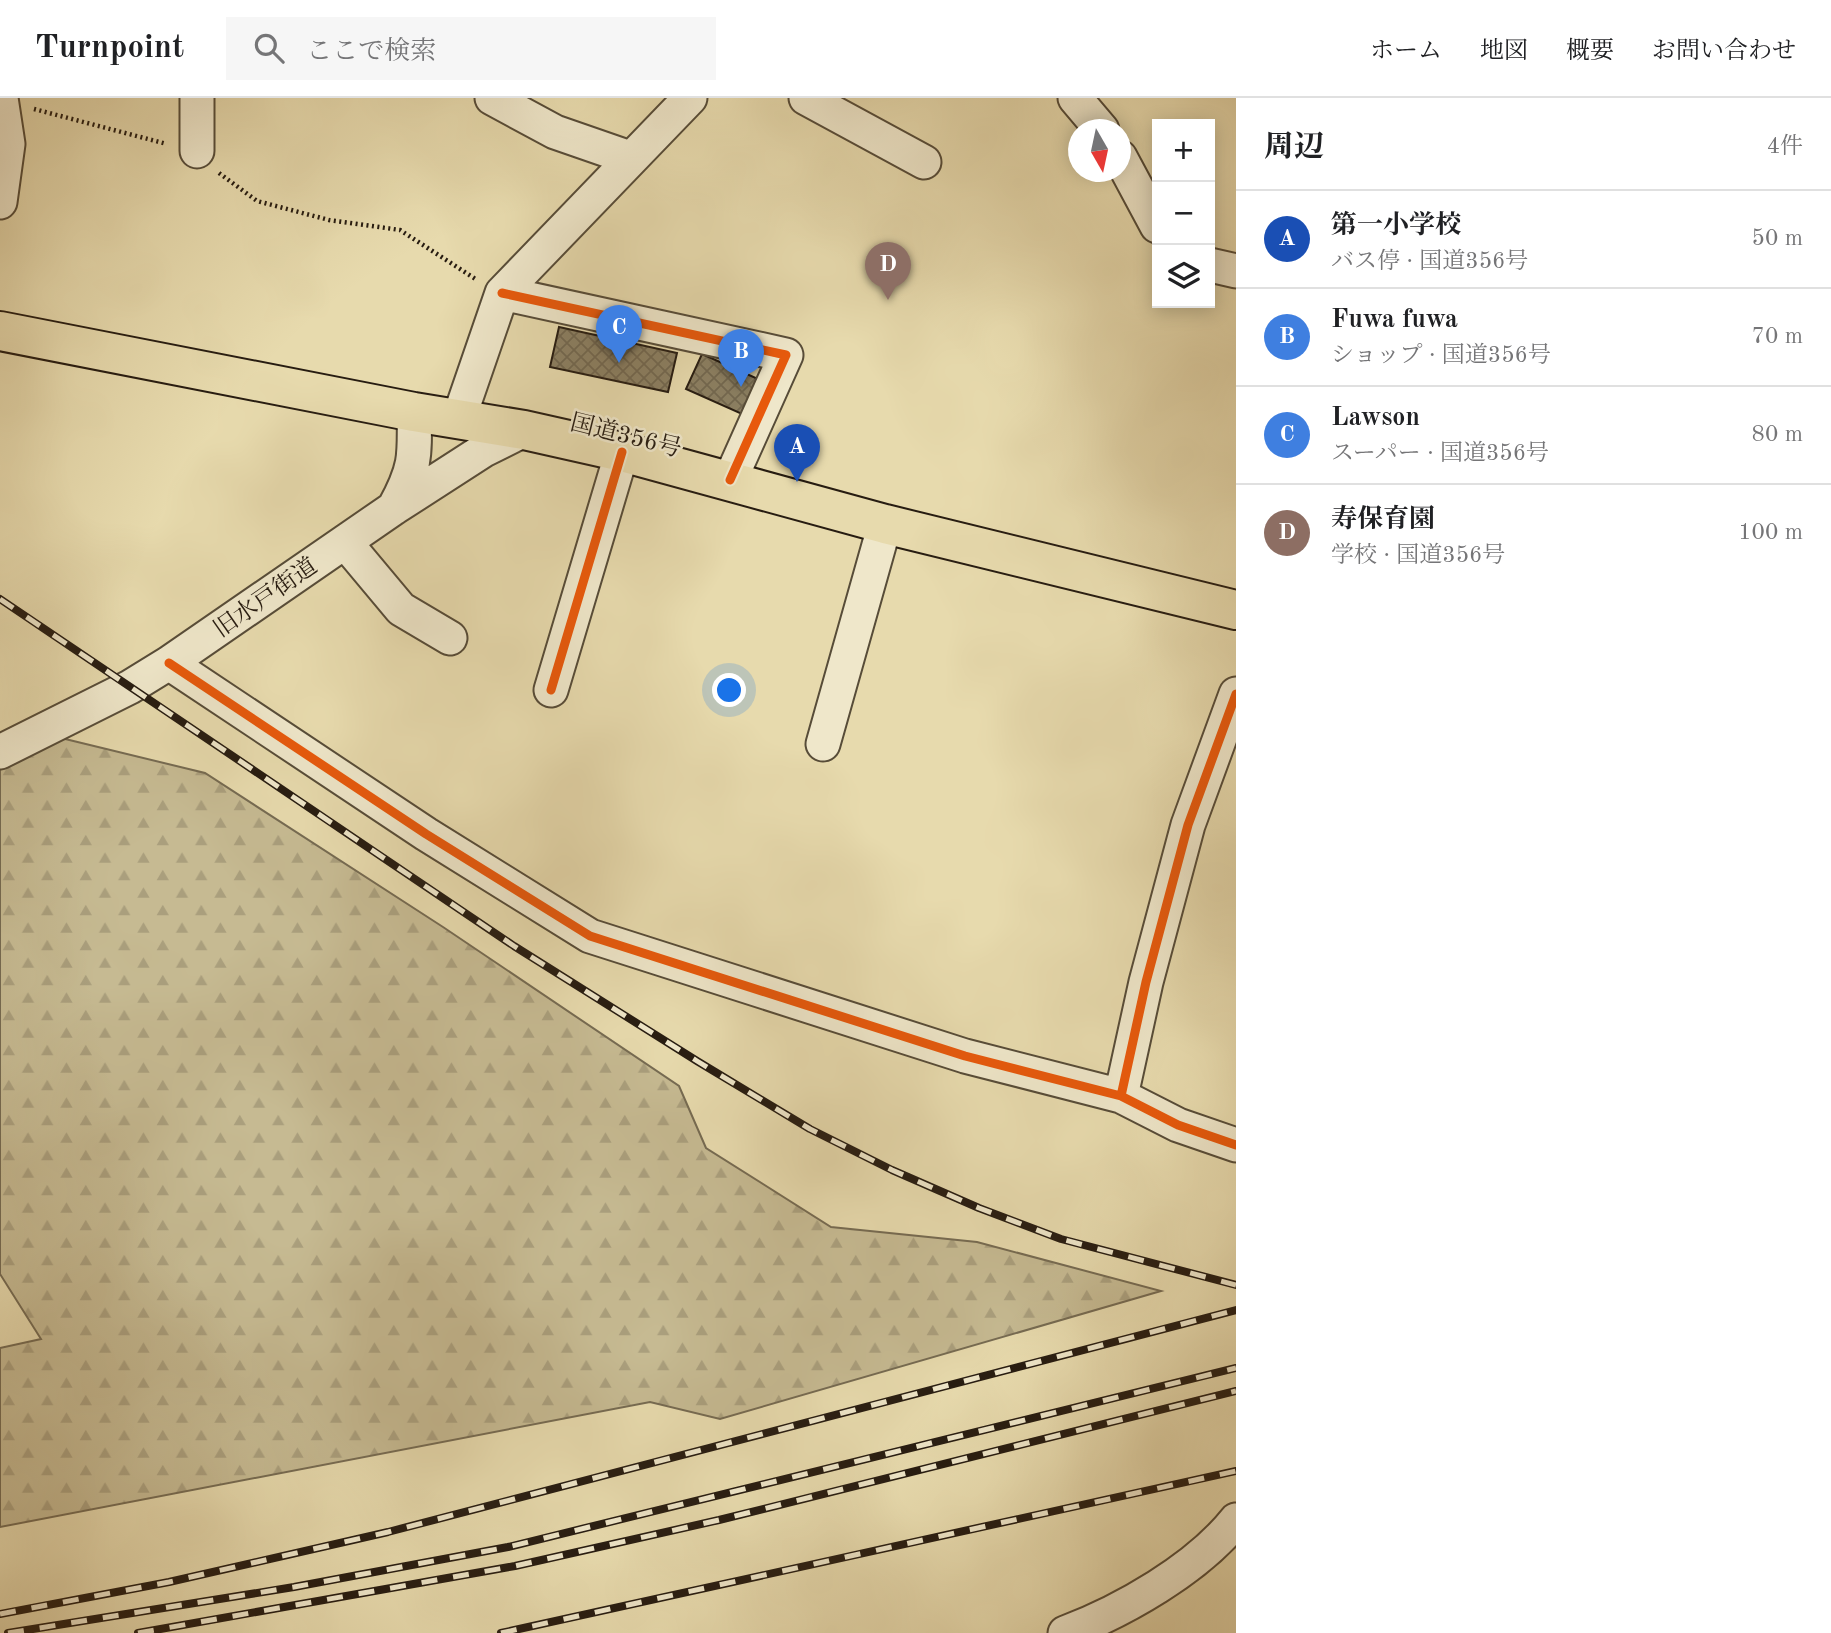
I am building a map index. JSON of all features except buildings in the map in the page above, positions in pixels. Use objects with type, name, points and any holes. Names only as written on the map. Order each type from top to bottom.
[{"type":"highway","name":"国道356号","points":[[0,331],[414,412],[524,430],[622,452],[885,524],[1236,610]]},
{"type":"street","points":[[197,98],[197,151]]},
{"type":"street","points":[[492,98],[555,132],[630,158]]},
{"type":"street","points":[[459,418],[502,293],[690,98]]},
{"type":"street","points":[[806,98],[924,162]]},
{"type":"street","points":[[1075,98],[1093,119]]},
{"type":"street","points":[[1,100],[8,144],[1,193]]},
{"type":"street","points":[[1131,176],[1152,216]]},
{"type":"street","points":[[1215,266],[1236,271]]},
{"type":"street","points":[[502,293],[786,355],[730,480]]},
{"type":"street","points":[[394,508],[409,480],[415,454],[414,412]]},
{"type":"street","name":"旧水戸街道","points":[[0,752],[130,687],[394,508],[484,450],[524,430]]},
{"type":"street","points":[[551,690],[622,452]]},
{"type":"street","points":[[823,744],[885,524]]},
{"type":"street","points":[[345,542],[401,609],[450,638]]},
{"type":"street","points":[[169,663],[426,834],[590,936],[965,1056],[1121,1096],[1178,1125],[1236,1145]]},
{"type":"street","points":[[1121,1096],[1146,982],[1188,825],[1236,694]]},
{"type":"street","points":[[1087,1629],[1177,1574],[1222,1538],[1236,1520]]},
{"type":"path","points":[[1,100],[197,151],[213,168],[257,201],[329,220],[400,230],[492,290],[502,293]]},
{"type":"green space","points":[[57,737],[205,773],[443,927],[679,1086],[706,1148],[831,1227],[977,1242],[1161,1291],[720,1419],[650,1402],[0,1527],[0,1348],[41,1339],[0,1274],[0,769]]},
{"type":"railway","points":[[0,599],[514,946],[810,1129],[892,1170],[979,1208],[1061,1239],[1236,1285]]},
{"type":"railway","points":[[0,1614],[169,1582],[388,1532],[1236,1310]]},
{"type":"railway","points":[[8,1633],[294,1587],[508,1547],[1236,1368]]},
{"type":"railway","points":[[138,1633],[515,1566],[719,1520],[1236,1391]]},
{"type":"railway","points":[[501,1633],[1236,1471]]},
{"type":"cycle path","points":[[502,293],[786,355],[730,480]]},
{"type":"cycle path","points":[[551,690],[622,452]]},
{"type":"cycle path","points":[[169,663],[426,834],[590,936],[965,1056],[1121,1096],[1178,1125],[1236,1145]]},
{"type":"cycle path","points":[[1121,1096],[1146,982],[1188,825],[1236,694]]},
{"type":"place","name":"寿保育園","points":[[888,300]]},
{"type":"place","name":"Lawson","points":[[619,363]]},
{"type":"place","name":"Fuwa fuwa","points":[[741,387]]},
{"type":"place","name":"第一小学校","points":[[797,482]]}]
